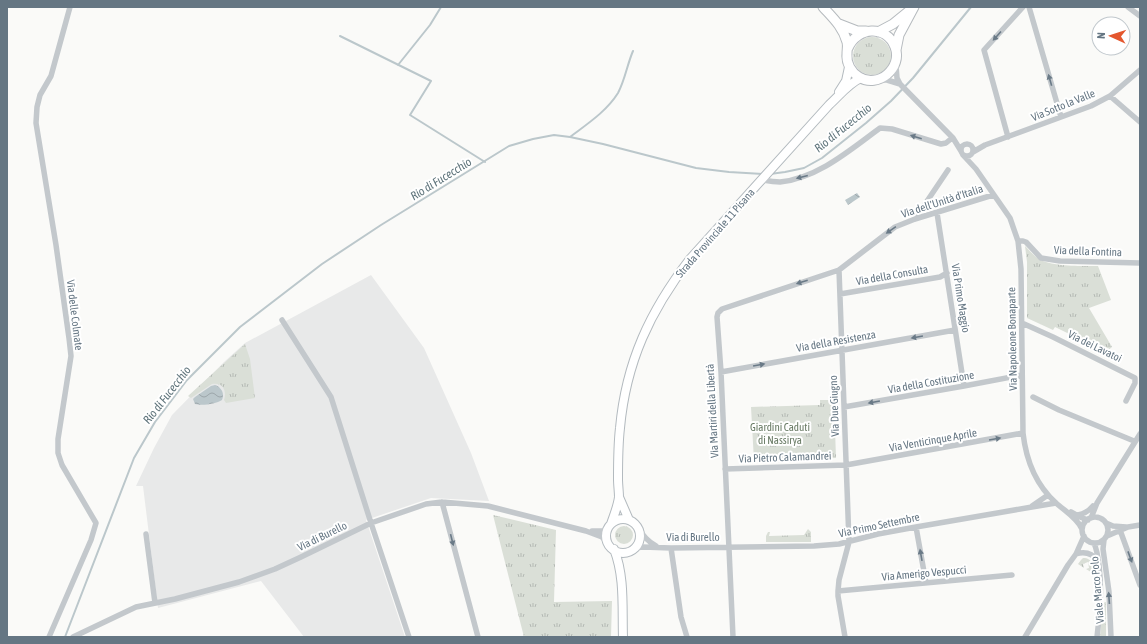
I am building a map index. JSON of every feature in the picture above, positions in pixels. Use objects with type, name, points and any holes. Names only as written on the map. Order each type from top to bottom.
[{"type":"main road","points":[[823,7],[839,24],[847,41],[847,57],[849,67],[854,73],[866,80],[883,78],[893,68],[899,35],[913,7]]},
{"type":"main road","points":[[878,32],[893,24],[913,7]]},
{"type":"main road","points":[[839,24],[857,31],[878,32],[885,35],[894,46],[896,57]]},
{"type":"main road","points":[[848,48],[855,37],[867,31]]},
{"type":"main road","name":"Strada Provinciale 11 Pisana","points":[[607,542],[606,535],[619,497],[619,447],[622,408],[633,361],[644,333],[662,298],[676,278],[690,260],[829,105],[846,80],[849,67]]},
{"type":"main road","name":"Strada Provinciale 11 Pisana","points":[[829,105],[861,78]]},
{"type":"main road","name":"Strada Provinciale 11 Pisana","points":[[619,497],[629,520],[637,527]]},
{"type":"main road","points":[[610,526],[620,519],[629,520]]},
{"type":"main road","points":[[621,572],[626,556],[638,543],[640,537],[637,527]]},
{"type":"main road","points":[[607,542],[614,550],[621,572],[623,637]]},
{"type":"main road","points":[[614,550],[622,552],[632,550]]},
{"type":"main road","points":[[622,612],[628,637]]},
{"type":"street","name":"Via delle Colmate","points":[[49,637],[91,540],[96,523],[62,465],[58,453],[58,439],[70,356],[69,338],[36,123],[37,107],[40,95],[51,76],[70,7]]},
{"type":"street","points":[[1008,137],[984,50],[1023,7]]},
{"type":"street","points":[[1029,7],[1061,117]]},
{"type":"street","points":[[1128,7],[1140,16]]},
{"type":"street","points":[[896,57],[897,78],[900,84]]},
{"type":"street","name":"Via Sotto la Valle","points":[[969,145],[985,145],[1091,106],[1110,96],[1140,70]]},
{"type":"street","points":[[876,80],[887,80],[900,84]]},
{"type":"street","name":"Via Napoleone Bonaparte","points":[[900,84],[952,138],[962,153],[976,169],[1010,218],[1018,241],[1020,261],[1023,433],[1026,453],[1035,476],[1048,495],[1056,503],[1075,515],[1090,519]]},
{"type":"street","points":[[1110,96],[1140,122]]},
{"type":"street","points":[[760,183],[782,182],[808,175],[821,169],[880,128],[892,129],[941,144],[946,143],[952,138]]},
{"type":"street","name":"Via Napoleone Bonaparte","points":[[952,138],[973,148],[976,169]]},
{"type":"street","points":[[969,145],[963,146],[962,153],[968,156],[973,153]]},
{"type":"street","name":"Via Sotto la Valle","points":[[973,153],[985,145]]},
{"type":"street","points":[[915,219],[948,170]]},
{"type":"street","name":"Via dell'Unità d'Italia","points":[[839,270],[894,227],[915,219],[994,195]]},
{"type":"street","name":"Via Primo Maggio","points":[[937,213],[964,386]]},
{"type":"street","name":"Via della Fontina","points":[[1018,241],[1023,240],[1026,242],[1041,258],[1060,261],[1140,262]]},
{"type":"street","name":"Via Due Giugno","points":[[839,270],[849,542],[840,580],[838,596],[845,637]]},
{"type":"street","name":"Via Martiri della Libertà","points":[[733,637],[721,372],[717,317],[719,311],[839,270]]},
{"type":"street","name":"Via della Consulta","points":[[840,294],[940,277],[947,273]]},
{"type":"street","points":[[282,320],[331,397],[409,637]]},
{"type":"street","name":"Via dei Lavatoi","points":[[1022,323],[1135,378],[1135,383],[1126,401]]},
{"type":"street","name":"Via della Resistenza","points":[[721,372],[955,330]]},
{"type":"street","name":"Via della Costituzione","points":[[844,407],[1022,375]]},
{"type":"street","points":[[1033,397],[1059,410],[1134,441]]},
{"type":"street","name":"Via Venticinque Aprile","points":[[846,465],[1023,433]]},
{"type":"street","points":[[1092,543],[1084,536],[1082,529],[1083,525],[1090,519],[1097,503],[1134,441],[1140,434]]},
{"type":"street","name":"Via Pietro Calamandrei","points":[[725,469],[846,465]]},
{"type":"street","name":"Via Primo Settembre","points":[[1032,507],[1048,495]]},
{"type":"street","points":[[442,502],[478,637]]},
{"type":"street","name":"Via di Burello","points":[[73,637],[136,607],[239,582],[274,569],[371,523],[426,504],[442,502],[488,506],[586,531],[602,537],[607,542]]},
{"type":"street","name":"Via Primo Settembre","points":[[729,547],[816,546],[839,544],[878,534],[1056,503]]},
{"type":"street","points":[[1075,515],[1088,512],[1097,503]]},
{"type":"street","points":[[1097,503],[1096,508],[1100,518],[1106,523],[1113,526],[1128,527]]},
{"type":"street","name":"Via Napoleone Bonaparte","points":[[1063,508],[1078,522],[1082,529]]},
{"type":"street","points":[[1090,519],[1100,518]]},
{"type":"street","points":[[1105,538],[1108,532],[1106,523]]},
{"type":"street","points":[[1025,637],[1068,565],[1085,545],[1099,543],[1120,530],[1140,525]]},
{"type":"street","name":"Via di Burello","points":[[586,531],[602,531],[610,526]]},
{"type":"street","name":"Via di Burello","points":[[637,527],[649,542],[658,547]]},
{"type":"street","points":[[916,527],[926,583]]},
{"type":"street","points":[[1120,530],[1140,585]]},
{"type":"street","points":[[146,534],[155,603]]},
{"type":"street","points":[[1076,554],[1084,536]]},
{"type":"street","name":"Viale Marco Polo","points":[[1105,538],[1103,548],[1109,592],[1111,637]]},
{"type":"street","name":"Viale Marco Polo","points":[[1092,543],[1096,549],[1101,586],[1097,637]]},
{"type":"street","name":"Via di Burello","points":[[632,550],[643,547],[729,547]]},
{"type":"street","points":[[671,548],[681,617],[687,637]]},
{"type":"street","points":[[1076,554],[1086,552],[1091,554],[1098,562]]},
{"type":"street","name":"Via Amerigo Vespucci","points":[[838,591],[1012,575]]},
{"type":"shaded area","points":[[371,275],[424,348],[471,453],[489,501],[431,498],[366,520],[405,637],[304,637],[261,581],[158,608],[143,486],[136,486],[172,415],[224,362],[245,343]]},
{"type":"green space","points":[[872,37],[882,40],[888,46],[891,56],[888,66],[882,72],[872,75],[862,72],[856,66],[853,56],[856,46],[862,40]]},
{"type":"green space","points":[[1025,246],[1033,255],[1045,262],[1068,266],[1098,266],[1111,300],[1089,308],[1112,347],[1106,352],[1055,327],[1053,330],[1027,318],[1027,262]]},
{"type":"green space","points":[[245,344],[250,359],[255,398],[226,403],[224,400],[224,390],[219,384],[212,384],[191,398],[188,396]]},
{"type":"green space","name":"Giardini Caduti di Nassirya","points":[[820,400],[834,400],[836,458],[754,461],[751,407],[820,405]]},
{"type":"green space","points":[[493,515],[556,530],[554,602],[612,601],[611,637],[524,637]]},
{"type":"green space","points":[[620,526],[628,526],[633,531],[631,542],[628,544],[620,544],[615,539],[615,531]]},
{"type":"green space","points":[[808,529],[811,532],[811,542],[766,542],[768,532],[770,532],[769,536],[804,535]]},
{"type":"green space","points":[[1083,558],[1091,561],[1094,574],[1086,569],[1089,568],[1088,562],[1083,564],[1084,568],[1078,564]]},
{"type":"green space","points":[[1106,602],[1106,637],[1100,637],[1103,603]]},
{"type":"water","points":[[857,193],[860,197],[848,205],[845,200]]},
{"type":"water","points":[[215,385],[222,391],[222,400],[216,403],[201,405],[195,404],[193,399],[195,397],[211,386]]},
{"type":"waterway","points":[[398,65],[430,25],[441,7]]},
{"type":"waterway","name":"Rio di Fucecchio","points":[[770,174],[804,168],[822,158],[866,123],[891,101],[913,78],[971,7]]},
{"type":"waterway","points":[[340,36],[431,81],[410,115],[485,162]]},
{"type":"waterway","points":[[570,137],[596,117],[613,100],[618,93],[633,51]]},
{"type":"waterway","name":"Rio di Fucecchio","points":[[65,637],[134,458],[155,422],[187,380],[240,327],[322,264],[381,225],[509,146],[533,139],[554,135],[570,137],[696,168],[763,174]]}]
